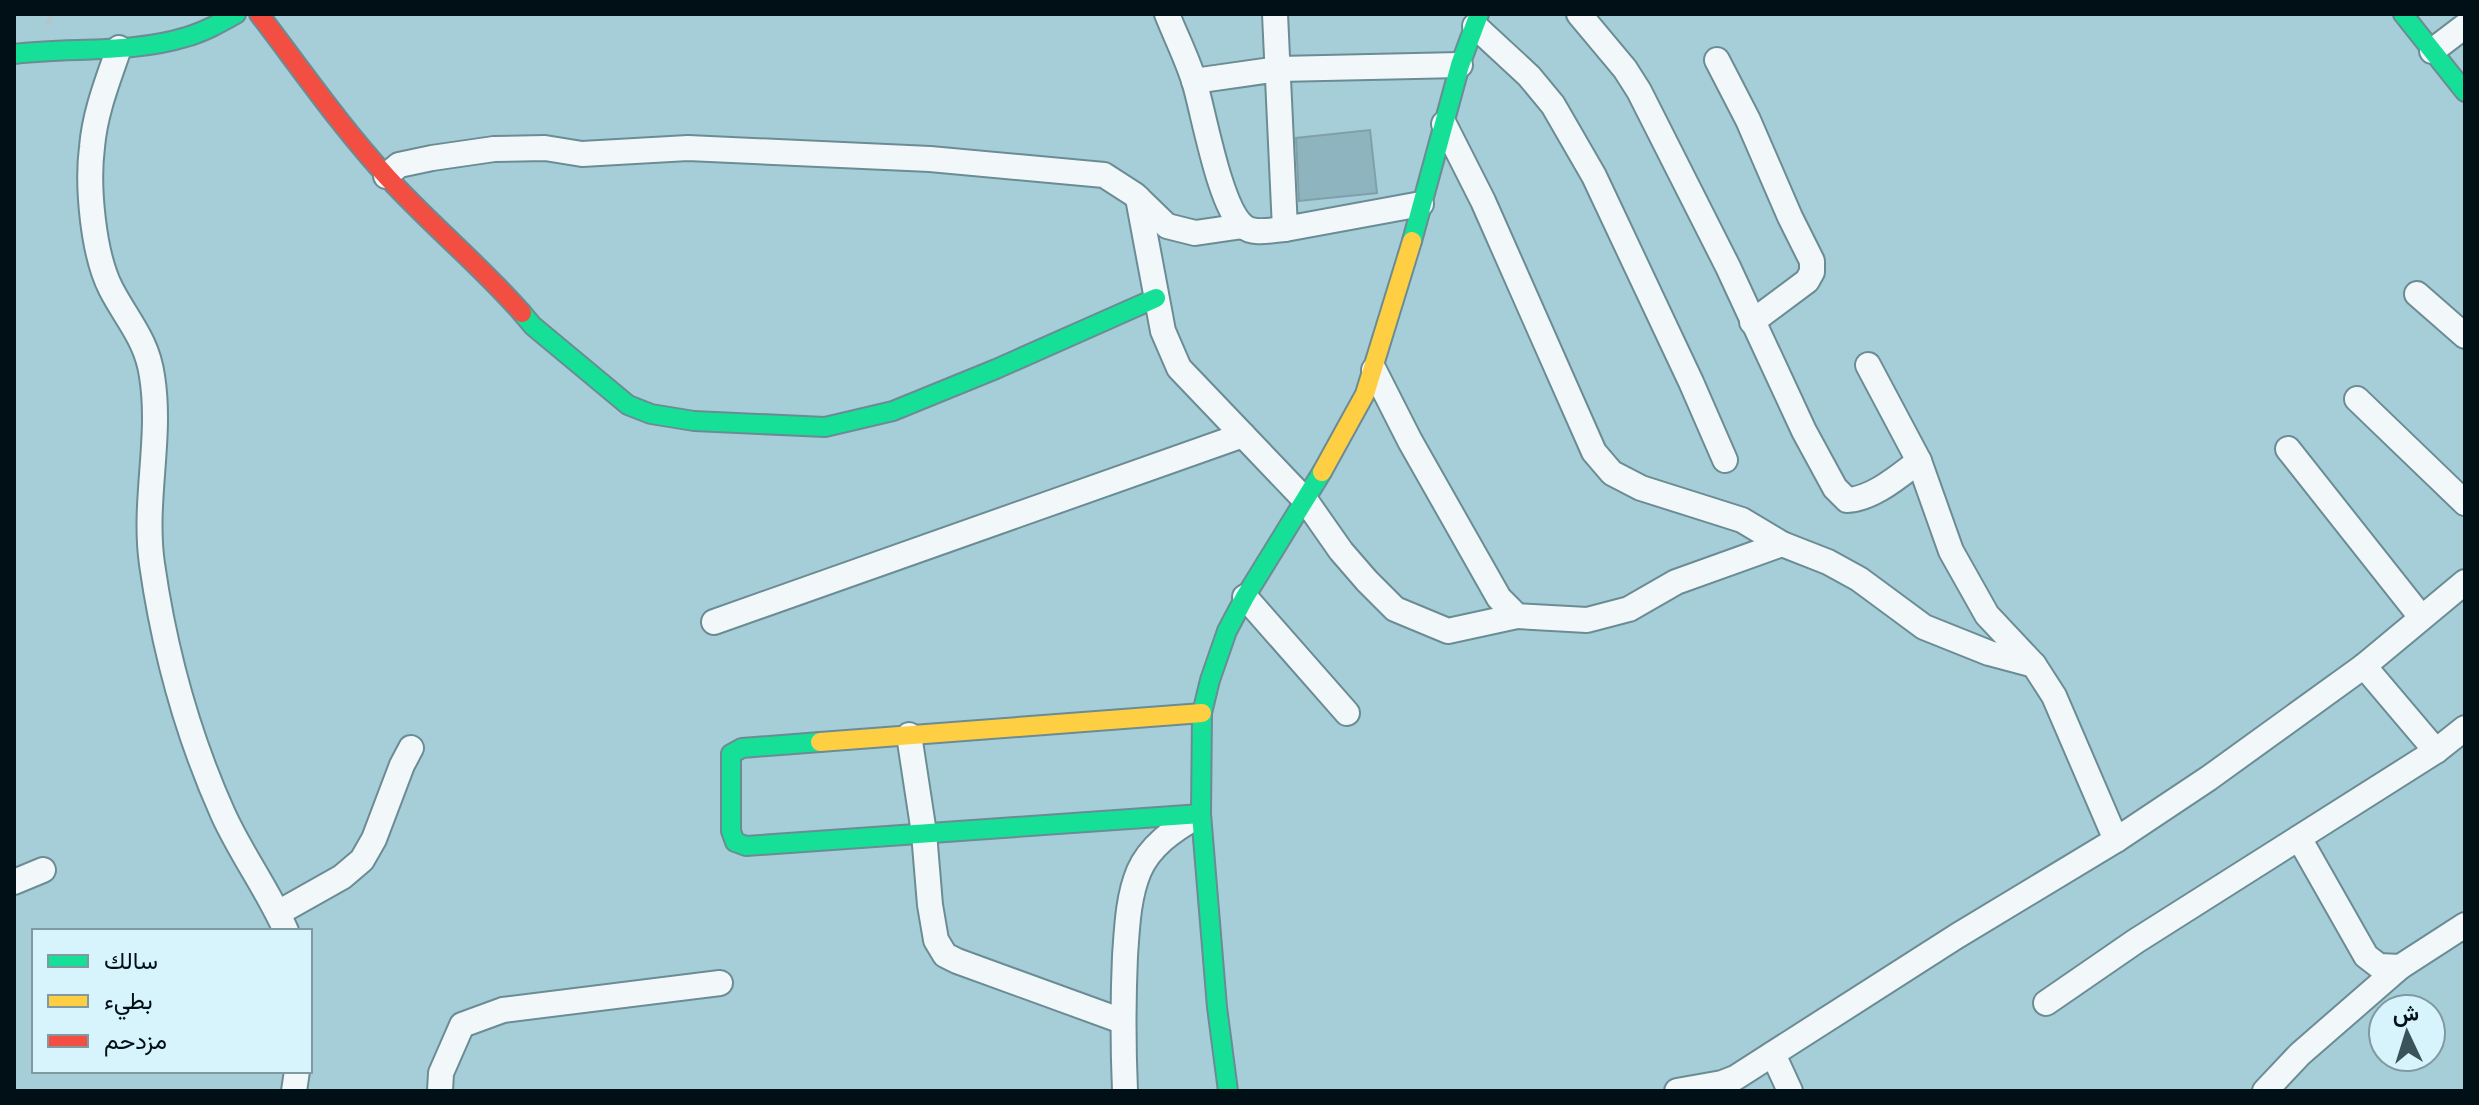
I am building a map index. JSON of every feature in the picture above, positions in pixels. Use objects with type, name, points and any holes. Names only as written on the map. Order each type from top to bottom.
[{"type":"street","points":[[14,54],[156,45],[192,37],[236,14]]},
{"type":"street","points":[[259,14],[386,176],[440,232],[490,277],[533,326],[628,405],[651,414],[694,421],[825,427],[893,411],[1156,298]]},
{"type":"street","points":[[1167,14],[1194,81],[1229,205],[1243,226]]},
{"type":"street","points":[[1275,14],[1285,229]]},
{"type":"street","points":[[1579,14],[1625,69],[1639,91],[1728,267],[1804,431],[1835,488],[1850,500],[1863,496],[1895,480],[1919,461]]},
{"type":"street","points":[[2403,14],[2465,92]]},
{"type":"street","points":[[1228,1091],[1217,1007],[1201,814],[1202,713],[1227,631],[1306,501],[1365,394],[1406,265],[1460,65],[1477,20],[1553,105],[1587,164],[1725,460]]},
{"type":"street","points":[[2432,51],[2465,26]]},
{"type":"street","points":[[119,48],[100,104],[91,147],[94,228],[97,251],[110,288],[144,343],[152,376],[154,451],[149,534],[162,616],[201,761],[224,816],[282,922],[362,860],[374,839],[411,748]]},
{"type":"street","points":[[1717,60],[1812,261],[1812,272],[1807,281],[1752,322]]},
{"type":"street","points":[[1194,81],[1279,69],[1460,65]]},
{"type":"street","points":[[1444,124],[1483,201],[1594,452],[1612,473],[1641,488],[1742,520],[1782,544],[1828,562],[1859,579],[1935,632],[1989,653],[2034,665]]},
{"type":"street","points":[[386,176],[399,165],[494,149],[545,148],[582,154],[688,148],[930,159],[1104,175],[1138,198],[1167,226],[1195,233],[1243,226],[1262,231],[1285,229],[1421,204]]},
{"type":"street","points":[[1138,198],[1163,331],[1179,368],[1306,501],[1341,551],[1395,609],[1448,631],[1517,616],[1587,620],[1629,609],[1676,582],[1782,544]]},
{"type":"street","points":[[2417,294],[2465,336]]},
{"type":"street","points":[[1868,365],[1919,461],[1951,551],[1987,615],[2034,665],[2054,696],[2068,722],[2116,840]]},
{"type":"street","points":[[1374,370],[1410,441],[1499,598],[1517,616]]},
{"type":"street","points":[[2357,399],[2465,503]]},
{"type":"street","points":[[714,622],[1243,435]]},
{"type":"street","points":[[2288,449],[2421,617]]},
{"type":"street","points":[[1677,1091],[1722,1083],[1773,1054],[2116,840],[2209,778],[2364,666],[2465,582]]},
{"type":"street","points":[[1245,597],[1347,713]]},
{"type":"street","points":[[2364,666],[2436,751]]},
{"type":"street","points":[[1201,814],[746,846],[735,842],[731,831],[730,762],[731,754],[742,748],[1202,713]]},
{"type":"street","points":[[2046,1003],[2136,941],[2436,751],[2465,728]]},
{"type":"street","points":[[909,735],[924,833],[930,905],[936,940],[945,955],[1122,1021]]},
{"type":"street","points":[[1125,1091],[1122,1021],[1127,924],[1134,887],[1140,870],[1159,843],[1176,828],[1201,814]]},
{"type":"street","points":[[2299,838],[2366,956],[2379,966],[2400,967]]},
{"type":"street","points":[[14,882],[43,870]]},
{"type":"street","points":[[2265,1091],[2300,1054],[2400,967],[2465,925]]},
{"type":"street","points":[[440,1091],[441,1073],[462,1025],[503,1010],[720,983]]},
{"type":"street","points":[[1773,1054],[1790,1091]]},
{"type":"building","points":[[1370,130],[1377,193],[1299,201],[1296,138]]},
{"type":"traffic: fast","points":[[14,54],[144,46],[199,33],[236,14]]},
{"type":"traffic: fast","points":[[1412,241],[1460,65],[1479,14]]},
{"type":"traffic: fast","points":[[2403,14],[2465,92]]},
{"type":"traffic: fast","points":[[522,313],[533,326],[628,405],[651,414],[694,421],[825,427],[893,411],[1156,298]]},
{"type":"traffic: fast","points":[[1228,1091],[1217,1007],[1201,814],[1202,713],[1227,631],[1322,472]]},
{"type":"traffic: fast","points":[[820,742],[742,748],[731,754],[731,831],[735,842],[746,846],[1201,814]]},
{"type":"traffic: slow","points":[[1322,472],[1365,394],[1412,241]]},
{"type":"traffic: slow","points":[[820,742],[1202,713]]},
{"type":"traffic: jam","points":[[259,14],[371,159],[522,313]]}]
